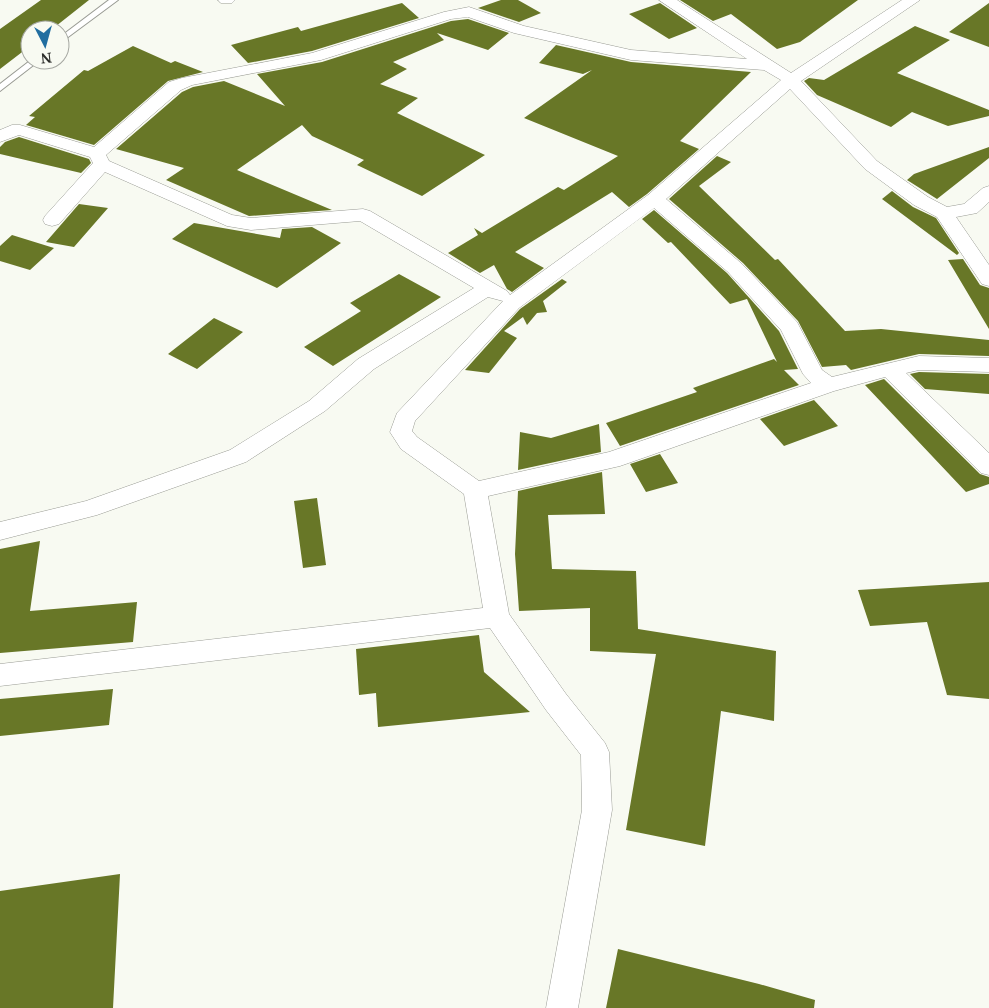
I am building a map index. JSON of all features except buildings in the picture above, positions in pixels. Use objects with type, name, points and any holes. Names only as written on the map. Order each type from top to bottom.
[{"type":"street","points":[[667,0],[791,80],[871,165],[921,201],[944,213],[989,280]]},
{"type":"street","points":[[562,1008],[597,810],[595,752],[556,702],[497,616],[475,490],[409,443],[401,432],[404,418],[512,303],[656,199],[791,80],[912,0]]},
{"type":"street","points":[[52,220],[100,159],[175,86],[188,81],[212,78],[315,57],[449,15],[469,12],[520,30],[631,55],[766,65]]},
{"type":"street","points":[[0,137],[12,130],[20,130],[100,159],[227,220],[251,224],[364,215],[512,303]]},
{"type":"street","points":[[944,213],[970,209],[989,192]]},
{"type":"street","points":[[656,199],[735,268],[790,328],[814,374],[828,385]]},
{"type":"street","points":[[0,531],[90,509],[238,456],[317,406],[366,364],[488,288]]},
{"type":"street","points":[[475,490],[612,460],[828,385],[890,368],[919,363],[989,365]]},
{"type":"street","points":[[890,368],[989,467]]},
{"type":"street","points":[[0,675],[497,616]]},
{"type":"lane","points":[[70,33],[114,0]]},
{"type":"lane","points":[[0,88],[23,70]]}]
